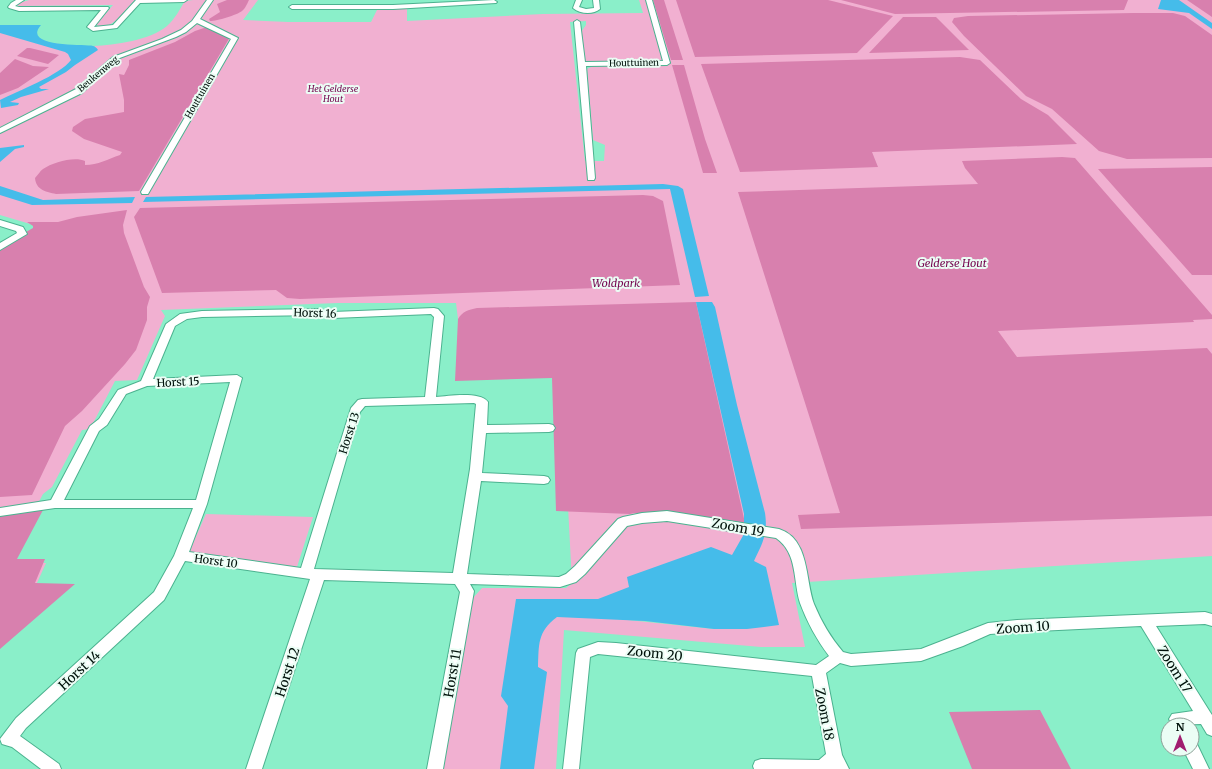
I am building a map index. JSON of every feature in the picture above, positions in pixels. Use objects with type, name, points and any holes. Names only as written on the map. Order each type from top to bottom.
[{"type":"street","points":[[21,0],[12,4],[11,7],[20,9],[106,8],[90,27],[93,29],[115,27],[138,0],[184,0]]},
{"type":"street","name":"Beukenweg","points":[[0,131],[73,94],[90,83],[113,59],[172,36],[191,25],[210,0]]},
{"type":"street","points":[[298,0],[291,9],[393,7],[494,2]]},
{"type":"street","points":[[578,0],[576,8],[579,10],[597,9],[596,0]]},
{"type":"street","name":"Houttuinen","points":[[582,64],[668,63],[649,0]]},
{"type":"street","name":"Houttuinen","points":[[145,192],[235,38],[196,20]]},
{"type":"street","points":[[577,22],[582,64],[591,178]]},
{"type":"street","points":[[0,222],[20,229],[22,234],[0,247]]},
{"type":"street","name":"Horst 16","points":[[146,383],[171,324],[184,316],[202,314],[319,312],[333,315],[434,311],[439,316],[430,401]]},
{"type":"street","name":"Horst 15","points":[[55,504],[94,429],[103,422],[122,392],[146,383],[237,378],[200,504]]},
{"type":"street","name":"Horst 13","points":[[313,574],[334,485],[355,411],[362,403],[476,399],[482,402],[481,430]]},
{"type":"street","points":[[459,579],[476,477],[481,430],[549,428]]},
{"type":"street","points":[[476,477],[544,480]]},
{"type":"street","points":[[0,512],[55,504],[200,504]]},
{"type":"street","name":"Horst 10","points":[[200,504],[181,556],[313,574],[459,579]]},
{"type":"street","name":"Zoom 19","points":[[459,579],[560,582],[571,578],[580,570],[623,522],[642,518],[667,516],[779,534],[784,537],[794,548],[807,603],[824,640],[838,657]]},
{"type":"street","name":"Horst 14","points":[[53,769],[16,741],[8,739],[21,723],[159,596],[181,556]]},
{"type":"street","name":"Horst 12","points":[[254,769],[313,574]]},
{"type":"street","name":"Horst 11","points":[[435,769],[467,591],[459,579]]},
{"type":"street","name":"Zoom 10","points":[[838,657],[851,660],[921,655],[958,642],[988,629],[1017,626],[1205,618],[1212,620]]},
{"type":"street","name":"Zoom 17","points":[[1145,620],[1208,723]]},
{"type":"street","name":"Zoom 20","points":[[571,769],[583,653],[598,648],[616,649],[818,671]]},
{"type":"street","points":[[818,671],[838,657]]},
{"type":"street","name":"Zoom 18","points":[[761,766],[822,767],[838,763],[818,671]]},
{"type":"street","points":[[1195,757],[1201,769]]},
{"type":"green space","points":[[29,0],[135,0],[113,23],[102,26],[96,25],[113,5],[17,6],[19,3]]},
{"type":"green space","points":[[227,0],[249,0],[244,9],[239,13],[222,19],[210,21],[209,19],[220,12],[217,4]]},
{"type":"green space","points":[[258,0],[243,20],[288,22],[371,22],[378,8],[407,7],[407,21],[543,14],[643,13],[639,0],[1212,0],[1212,556],[792,583],[805,647],[761,647],[564,630],[556,769],[443,769],[473,598],[482,588],[566,588],[572,583],[561,371],[465,375],[456,303],[338,303],[161,310],[165,316],[137,380],[115,381],[90,429],[82,430],[52,487],[43,494],[7,561],[46,563],[32,594],[0,646],[0,250],[37,226],[0,215],[0,28],[36,41],[97,49],[94,46],[132,41],[160,31],[167,26],[177,14],[185,1]],"holes":[[[586,21],[586,25],[581,32],[585,61],[593,63],[652,61],[653,65],[593,66],[587,69],[593,140],[605,145],[604,161],[585,161],[570,22]],[[561,613],[747,629],[714,629]]]},
{"type":"green space","points":[[653,0],[664,0],[683,60],[671,60]]},
{"type":"green space","points":[[676,0],[828,0],[893,16],[857,53],[695,57]]},
{"type":"green space","points":[[841,0],[1128,0],[1124,10],[895,14]]},
{"type":"green space","points":[[1187,0],[1212,0],[1212,17]]},
{"type":"green space","points":[[1173,13],[1185,16],[1212,35],[1212,158],[1127,159],[1099,151],[1052,109],[1026,96],[964,36],[952,22],[954,18],[968,16]]},
{"type":"green space","points":[[903,17],[936,17],[969,50],[869,53]]},
{"type":"green space","points":[[207,27],[230,37],[139,191],[56,194],[39,188],[35,178],[47,166],[70,159],[85,161],[85,165],[90,165],[120,155],[122,152],[84,139],[72,131],[73,127],[85,119],[124,112],[124,100],[119,74],[124,75],[129,65],[129,60],[175,42],[195,31]]},
{"type":"green space","points":[[27,48],[59,55],[48,64],[17,56]]},
{"type":"green space","points":[[960,57],[980,60],[1021,99],[1048,115],[1077,144],[872,152],[878,167],[740,172],[701,64]]},
{"type":"green space","points":[[15,59],[33,66],[49,67],[18,88],[0,95],[0,73]]},
{"type":"green space","points":[[672,65],[684,65],[705,139],[717,173],[703,173]]},
{"type":"green space","name":"Gelderse Hout","points":[[1062,157],[1075,158],[1212,315],[1212,319],[1193,320],[1194,322],[998,331],[1017,357],[1207,348],[1212,354],[1212,516],[801,529],[798,515],[840,513],[738,192],[978,184],[965,168],[962,161]]},
{"type":"green space","points":[[1212,167],[1212,275],[1192,275],[1098,169]]},
{"type":"green space","name":"Woldpark","points":[[643,195],[653,196],[663,201],[680,285],[300,299],[287,298],[276,290],[162,293],[134,217],[140,208]]},
{"type":"green space","points":[[127,210],[123,225],[124,233],[144,287],[150,297],[147,307],[147,320],[136,350],[82,411],[65,426],[32,495],[0,497],[0,247],[33,228],[33,226],[27,222],[58,222],[77,217]]},
{"type":"green space","points":[[696,302],[745,523],[662,513],[630,514],[556,511],[552,378],[455,381],[458,319],[468,310],[477,308]]},
{"type":"green space","points":[[0,510],[43,510],[17,559],[45,559],[35,583],[75,584],[0,649]]},
{"type":"green space","points":[[206,514],[313,517],[296,570],[189,552]]},
{"type":"green space","points":[[1040,710],[1071,769],[972,769],[949,712]]},
{"type":"water","points":[[1161,0],[1179,0],[1212,23],[1212,29],[1189,13],[1158,9]]},
{"type":"water","points":[[0,25],[41,25],[37,32],[40,38],[47,41],[68,45],[93,46],[98,50],[66,72],[39,87],[41,89],[49,89],[21,97],[10,102],[19,103],[18,105],[1,108],[0,100],[48,77],[66,66],[71,60],[65,52],[0,33]]},
{"type":"water","points":[[24,145],[24,147],[15,149],[0,162],[0,148]]},
{"type":"water","points":[[663,184],[678,186],[683,189],[709,296],[695,297],[670,189],[143,202],[146,197]]},
{"type":"water","points":[[0,186],[43,200],[135,197],[132,203],[32,205],[0,195]]},
{"type":"water","points":[[696,302],[712,302],[715,307],[737,405],[765,513],[766,527],[764,538],[754,561],[766,567],[779,625],[747,629],[714,629],[645,621],[557,617],[550,623],[542,634],[539,645],[538,667],[547,672],[534,769],[500,769],[508,706],[501,696],[516,599],[598,599],[629,587],[627,577],[711,547],[732,555],[744,534],[744,514]]},
{"type":"park label","name":"Het Gelderse Hout","points":[[333,94]]}]
